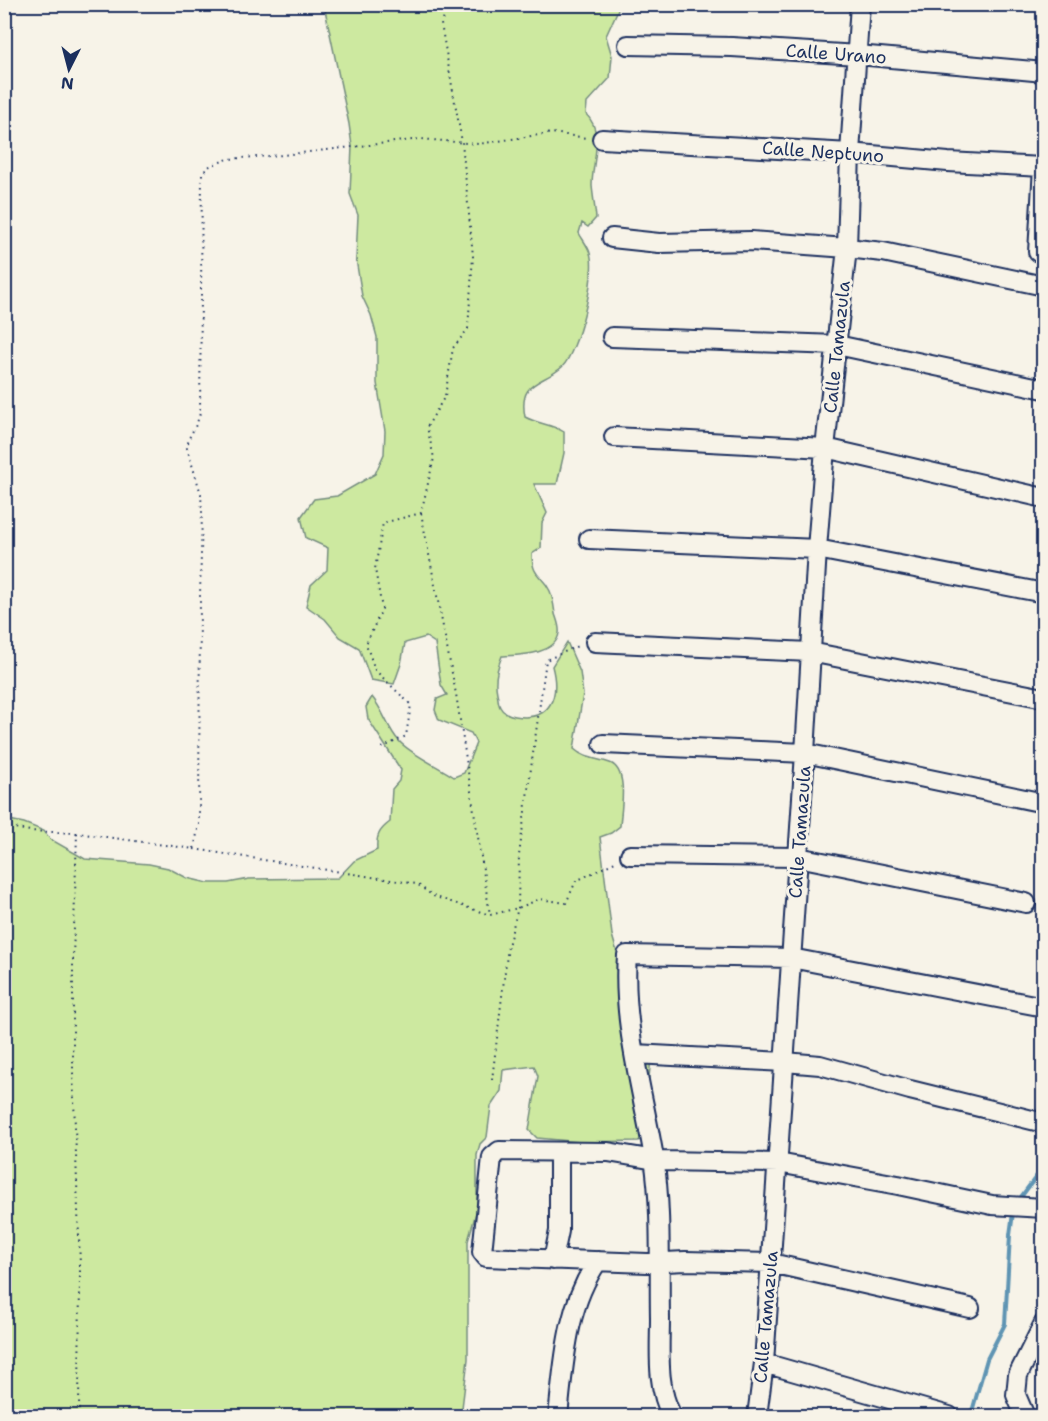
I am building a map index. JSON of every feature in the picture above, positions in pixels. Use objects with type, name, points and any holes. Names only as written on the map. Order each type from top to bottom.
[{"type":"street","name":"Calle Tamazula","points":[[757,1416],[764,1364],[785,1062],[817,549],[825,448],[848,248],[850,153],[860,4]]},
{"type":"street","name":"Calle Urano","points":[[628,45],[732,47],[858,55],[1044,72]]},
{"type":"street","name":"Calle Neptuno","points":[[602,139],[1043,167]]},
{"type":"street","points":[[1038,252],[1043,167]]},
{"type":"street","points":[[612,238],[667,243],[751,242],[848,248],[884,252],[1044,286]]},
{"type":"street","points":[[612,337],[837,345],[1044,389]]},
{"type":"street","points":[[614,437],[825,448],[1044,498]]},
{"type":"street","points":[[588,539],[817,549],[1044,593]]},
{"type":"street","points":[[595,642],[810,652],[1044,698]]},
{"type":"street","points":[[603,744],[805,753],[1044,803]]},
{"type":"street","points":[[630,855],[798,857],[1026,903]]},
{"type":"street","points":[[672,1416],[659,1369],[660,1226],[654,1160],[627,1008],[625,980],[627,955],[791,958],[1044,1007]]},
{"type":"street","points":[[635,1054],[820,1065],[1044,1123]]},
{"type":"street","points":[[970,1308],[771,1263],[486,1257],[482,1252],[492,1157],[499,1151],[617,1153],[654,1160],[778,1163],[992,1205],[1044,1208]]},
{"type":"street","points":[[553,1260],[559,1231],[559,1152]]},
{"type":"street","points":[[558,1416],[572,1318],[586,1281],[598,1261]]},
{"type":"street","points":[[1026,1416],[1016,1395],[1018,1375],[1044,1323]]},
{"type":"street","points":[[764,1364],[949,1416]]},
{"type":"path","points":[[451,4],[441,24],[462,142],[473,256],[468,329],[453,348],[445,396],[427,427],[434,458],[421,513],[456,694],[490,915]]},
{"type":"path","points":[[194,849],[199,824],[202,512],[201,494],[187,444],[197,423],[201,385],[202,173],[210,166],[228,159],[421,139],[478,144],[552,133],[602,139]]},
{"type":"path","points":[[382,748],[406,736],[411,705],[375,670],[366,644],[382,609],[375,569],[382,523],[421,513]]},
{"type":"path","points":[[492,1080],[508,945],[518,908],[519,855],[546,660],[585,643],[595,642]]},
{"type":"path","points":[[4,826],[30,831],[77,833],[194,849],[417,884],[432,896],[490,915],[518,908],[540,899],[566,903],[576,881],[630,855]]},
{"type":"path","points":[[77,833],[73,959],[73,1072],[80,1265],[79,1416]]},
{"type":"green space","points":[[520,4],[558,8],[563,5],[620,5],[606,36],[612,56],[610,78],[587,103],[586,114],[592,122],[596,139],[592,186],[596,218],[588,227],[582,223],[579,233],[589,250],[591,263],[591,278],[585,312],[568,359],[562,367],[528,390],[524,405],[525,417],[564,432],[564,453],[557,484],[534,484],[547,513],[542,523],[541,548],[532,554],[534,568],[551,594],[559,633],[551,646],[544,650],[502,656],[496,688],[499,705],[506,713],[527,717],[545,711],[553,697],[555,687],[552,666],[567,642],[580,672],[583,694],[574,749],[587,757],[610,763],[620,774],[623,791],[620,826],[600,837],[612,935],[621,966],[634,1034],[649,1050],[651,1059],[648,1086],[658,1128],[649,1137],[638,1141],[581,1142],[537,1138],[529,1130],[538,1076],[534,1066],[503,1070],[501,1091],[491,1106],[487,1137],[480,1144],[477,1155],[477,1209],[468,1241],[468,1359],[461,1416],[5,1416],[4,819],[24,823],[44,831],[50,839],[85,859],[149,864],[168,868],[187,878],[208,883],[228,883],[249,879],[338,878],[354,861],[377,850],[379,834],[390,822],[392,789],[399,781],[401,770],[368,719],[366,707],[372,697],[391,731],[404,746],[454,777],[464,773],[476,743],[471,733],[439,720],[435,710],[437,699],[447,695],[441,685],[435,643],[426,637],[405,643],[394,684],[371,680],[359,648],[340,637],[325,619],[306,606],[311,585],[327,570],[328,548],[306,538],[301,517],[314,499],[337,496],[375,474],[384,454],[385,431],[377,383],[377,337],[371,315],[362,296],[356,259],[358,215],[350,194],[352,146],[349,124],[324,5]]},
{"type":"waterway","points":[[1018,1201],[1044,1166]]},
{"type":"waterway","points":[[968,1416],[973,1408],[987,1359],[1005,1324],[1013,1213]]}]
